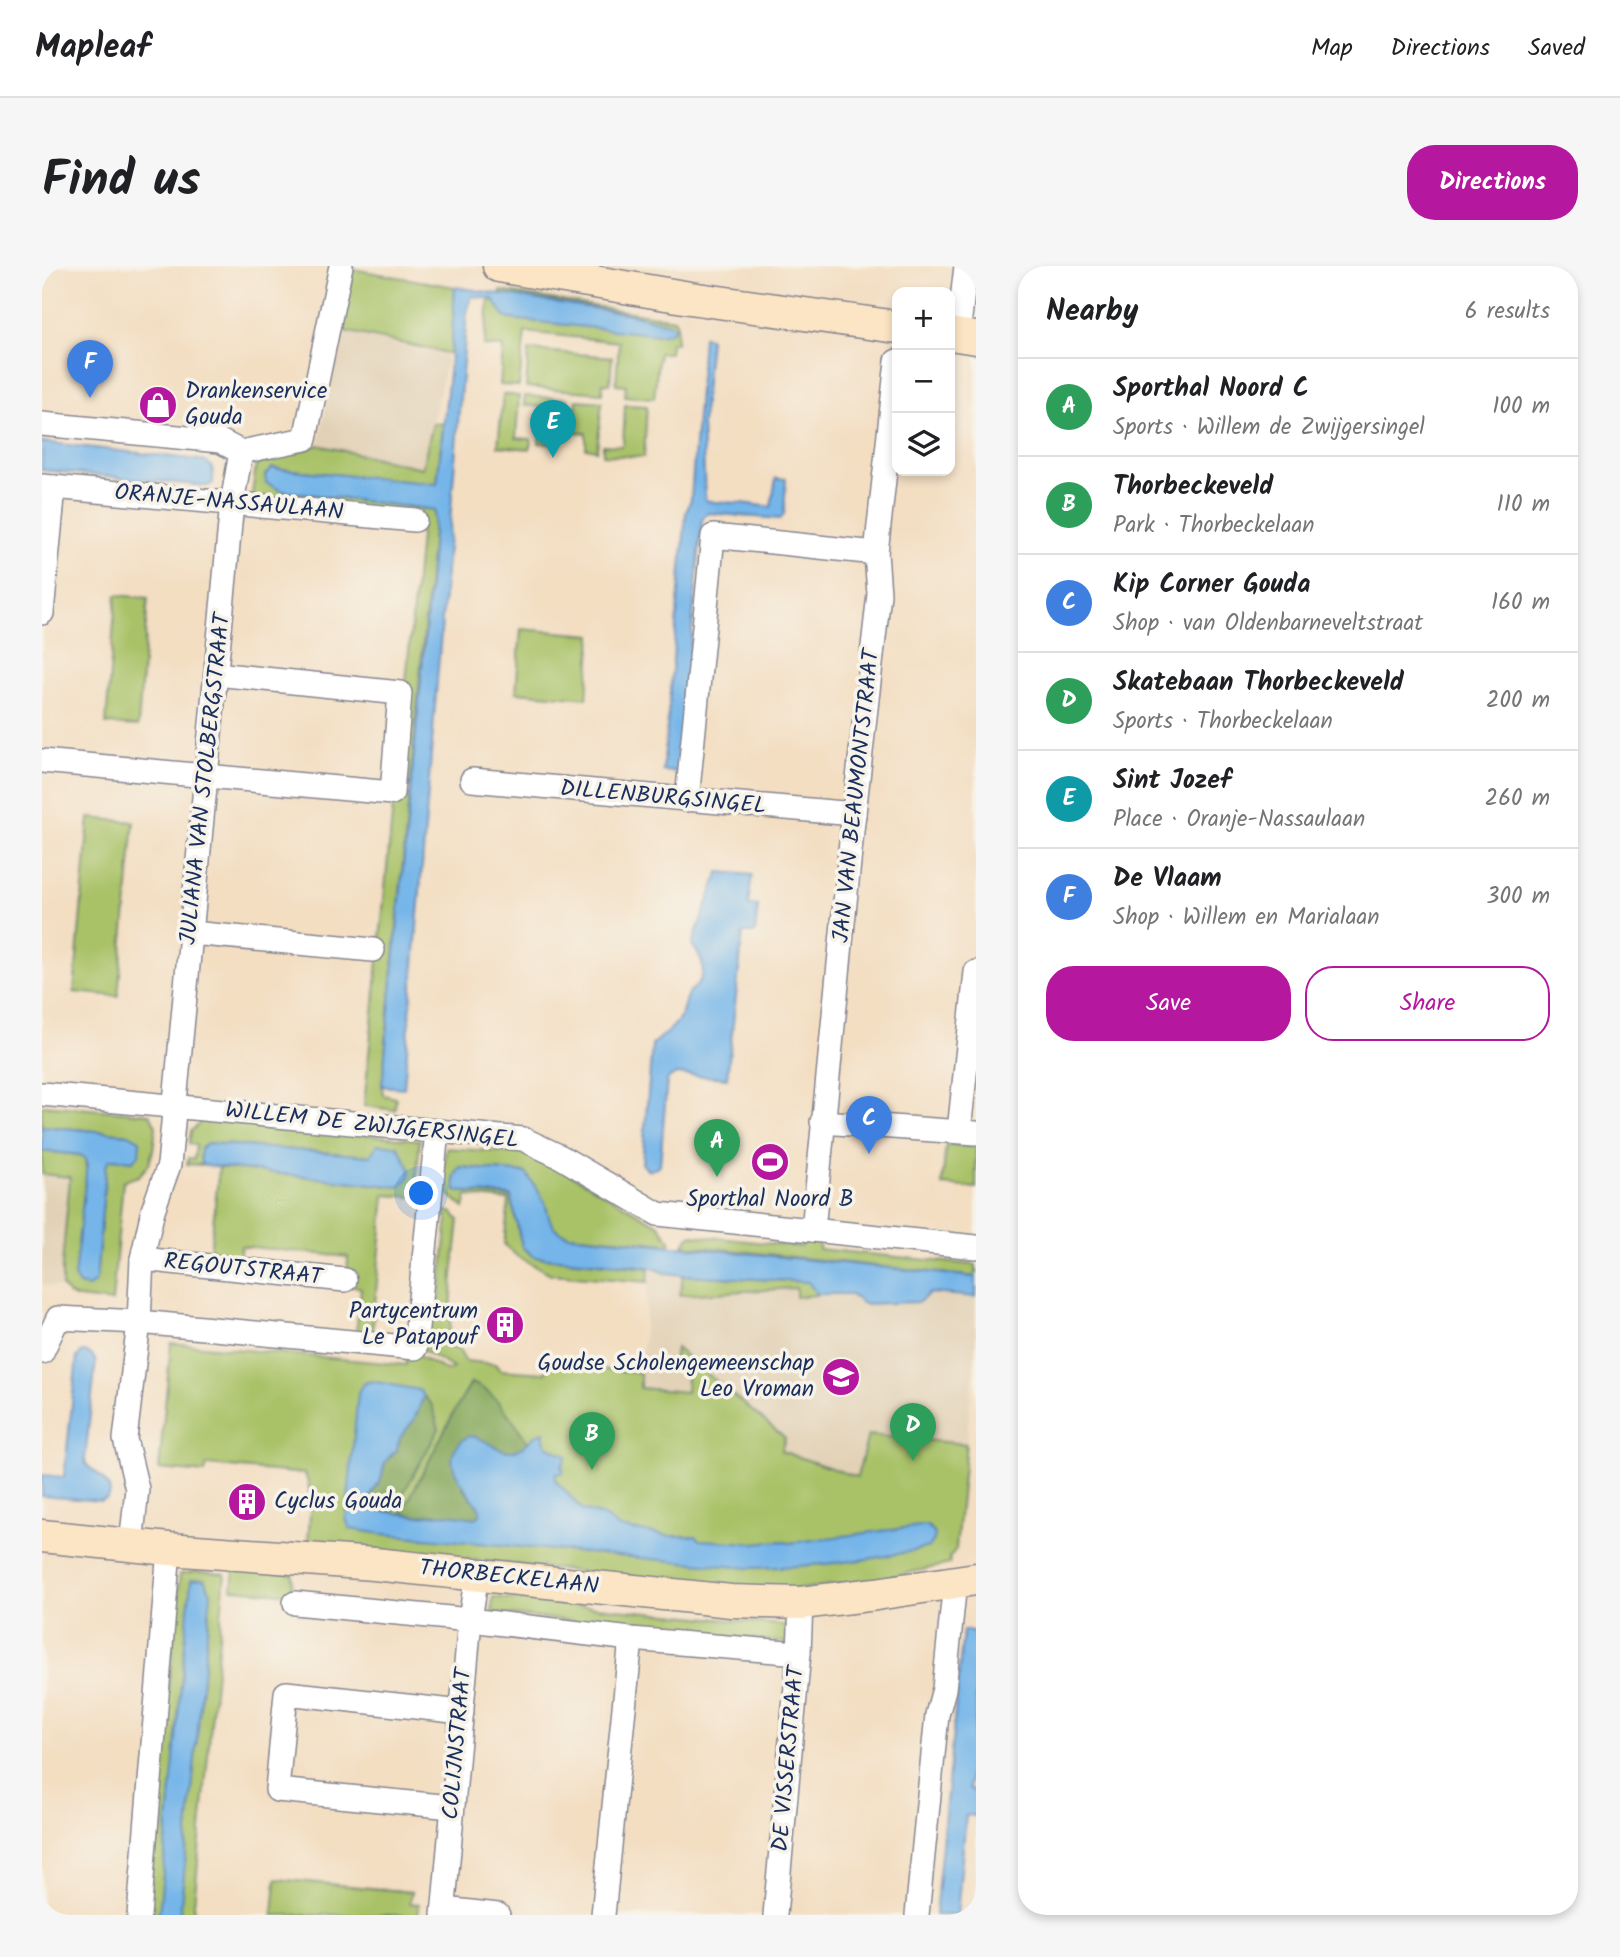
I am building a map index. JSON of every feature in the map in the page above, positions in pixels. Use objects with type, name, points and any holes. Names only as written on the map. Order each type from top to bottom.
[{"type":"main road","points":[[499,266],[690,298],[892,326]]},
{"type":"main road","name":"THORBECKELAAN","points":[[42,1536],[477,1574],[731,1601],[801,1603],[966,1581]]},
{"type":"street","points":[[42,424],[220,441],[241,452],[305,439],[341,266]]},
{"type":"street","points":[[961,336],[966,266]]},
{"type":"street","name":"JAN VAN BEAUMONTSTRAAT","points":[[813,1230],[822,1122],[879,594],[876,553],[892,407]]},
{"type":"street","name":"JULIANA VAN STOLBERGSTRAAT","points":[[131,1545],[137,1489],[125,1439],[139,1322],[142,1259],[153,1210],[169,1165],[232,503],[241,452]]},
{"type":"street","points":[[42,613],[48,486]]},
{"type":"street","name":"ORANJE-NASSAULAAN","points":[[48,486],[415,520]]},
{"type":"street","points":[[687,800],[713,536],[876,553]]},
{"type":"street","points":[[42,761],[392,793],[400,693],[216,674]]},
{"type":"street","name":"DILLENBURGSINGEL","points":[[472,780],[854,814]]},
{"type":"street","points":[[191,933],[373,950]]},
{"type":"street","points":[[822,1122],[967,1132],[976,972]]},
{"type":"street","name":"WILLEM DE ZWIJGERSINGEL","points":[[42,1094],[523,1139],[571,1163],[658,1214],[976,1247]]},
{"type":"street","points":[[42,1352],[58,1318],[139,1322],[415,1348],[437,1131]]},
{"type":"street","name":"REGOUTSTRAAT","points":[[142,1259],[345,1280]]},
{"type":"street","points":[[139,1915],[169,1549]]},
{"type":"street","name":"COLIJNSTRAAT","points":[[443,1912],[470,1619],[477,1574]]},
{"type":"street","points":[[917,1915],[937,1715],[966,1581]]},
{"type":"street","name":"THORBECKELAAN","points":[[295,1603],[470,1619],[631,1639],[799,1653]]},
{"type":"street","name":"DE VISSERSTRAAT","points":[[775,1915],[799,1653],[801,1603]]},
{"type":"street","points":[[603,1915],[631,1639]]},
{"type":"street","points":[[452,1807],[277,1790],[286,1693],[462,1712]]},
{"type":"street","points":[[443,1912],[498,1915]]},
{"type":"shaded area","points":[[342,332],[447,356],[423,468],[318,445]]},
{"type":"shaded area","points":[[42,1174],[70,1177],[62,1287],[42,1285]]},
{"type":"shaded area","name":"Goudse Scholengemeenschap Leo Vroman","points":[[650,1267],[683,1275],[809,1282],[817,1294],[849,1294],[860,1299],[930,1293],[976,1297],[976,1344],[966,1444],[868,1435],[858,1477],[781,1451],[785,1438],[676,1349],[674,1362],[688,1364],[687,1393],[639,1389]]},
{"type":"green space","points":[[352,269],[455,287],[451,354],[340,330]]},
{"type":"green space","points":[[501,291],[674,319],[677,324],[676,343],[671,343],[670,353],[659,353],[654,398],[625,396],[626,385],[616,384],[619,342],[525,332],[519,386],[500,385],[503,347],[484,346],[489,301],[493,299],[505,317],[671,324],[630,314],[500,294]]},
{"type":"green space","points":[[529,350],[612,357],[610,384],[603,383],[602,393],[526,387]]},
{"type":"green space","points":[[503,394],[519,396],[516,438],[531,439],[530,449],[498,446]]},
{"type":"green space","points":[[525,396],[568,399],[566,431],[559,430],[558,444],[539,443],[542,407],[524,405]]},
{"type":"green space","points":[[577,400],[602,402],[597,450],[586,448],[586,433],[576,432],[574,426]]},
{"type":"green space","points":[[625,405],[647,406],[644,457],[603,455],[603,445],[623,446]]},
{"type":"green space","points":[[433,423],[443,424],[437,484],[272,468],[265,475],[282,491],[435,510],[410,787],[396,785],[422,516],[251,501],[256,465],[318,445],[422,468]]},
{"type":"green space","points":[[116,595],[148,598],[138,726],[106,724]]},
{"type":"green space","points":[[521,629],[592,635],[587,698],[516,692]]},
{"type":"green space","points":[[394,795],[409,796],[382,1086],[383,1095],[396,1098],[395,1110],[364,1106]]},
{"type":"green space","points":[[89,818],[134,822],[118,996],[74,992]]},
{"type":"green space","points":[[42,1105],[150,1114],[156,1126],[149,1164],[139,1176],[123,1181],[112,1302],[78,1298],[69,1295],[62,1287],[70,1177],[42,1174],[42,1151],[80,1155],[85,1158],[96,1281],[106,1166],[109,1160],[133,1161],[129,1134],[42,1126]]},
{"type":"green space","points":[[201,1118],[420,1140],[415,1197],[385,1195],[372,1336],[356,1332],[361,1288],[351,1285],[347,1274],[348,1257],[241,1246],[238,1264],[209,1262],[219,1167],[399,1187],[370,1156],[208,1143],[200,1157],[202,1165],[187,1164],[188,1158],[194,1159],[196,1145],[189,1144],[191,1131]]},
{"type":"green space","points":[[946,1144],[976,1147],[976,1188],[942,1185]]},
{"type":"green space","points":[[505,1147],[526,1149],[659,1225],[670,1244],[569,1235],[561,1232],[549,1220],[545,1203],[526,1173],[460,1167],[455,1178],[456,1191],[511,1197],[522,1247],[534,1257],[649,1268],[648,1282],[551,1274],[518,1257],[504,1244],[509,1200],[467,1196],[464,1208],[441,1188],[446,1148],[503,1152]]},
{"type":"green space","points":[[439,1211],[452,1212],[459,1220],[449,1347],[459,1350],[465,1361],[495,1364],[500,1370],[545,1373],[549,1366],[558,1365],[640,1373],[640,1388],[686,1392],[688,1365],[674,1362],[676,1348],[785,1438],[781,1451],[857,1477],[868,1435],[966,1444],[956,1549],[950,1557],[950,1564],[880,1579],[777,1592],[308,1543],[310,1499],[305,1474],[207,1465],[205,1473],[159,1469],[171,1343],[406,1365],[407,1358],[417,1355],[447,1371],[453,1368],[421,1349],[424,1330],[438,1316],[448,1217],[433,1226]]},
{"type":"green space","points":[[693,1235],[801,1247],[803,1240],[819,1241],[819,1249],[976,1265],[976,1277],[684,1245]]},
{"type":"green space","points":[[683,1275],[809,1282],[817,1295],[796,1297],[796,1288],[680,1295]]},
{"type":"green space","points":[[471,1383],[497,1400],[528,1442],[513,1451],[496,1447],[463,1488],[480,1509],[480,1515],[476,1518],[402,1513],[453,1414]]},
{"type":"green space","points":[[424,1396],[432,1405],[439,1429],[393,1512],[372,1509],[368,1500],[381,1479],[385,1462],[396,1450],[401,1435],[414,1420]]},
{"type":"green space","points":[[234,1569],[293,1574],[292,1594],[232,1589]]},
{"type":"green space","points":[[196,1571],[225,1574],[193,1915],[146,1915],[180,1574]]},
{"type":"green space","points":[[493,1597],[792,1626],[790,1643],[492,1613]]},
{"type":"green space","points":[[276,1879],[412,1892],[410,1903],[419,1904],[418,1915],[273,1915]]},
{"type":"water","points":[[455,287],[630,314],[675,327],[671,332],[660,335],[510,319],[505,317],[493,299],[472,296],[467,312],[404,1088],[382,1086],[435,510],[282,491],[266,483],[265,475],[272,468],[437,484],[451,354]]},
{"type":"water","points":[[703,336],[710,339],[702,424],[705,500],[771,507],[776,478],[786,479],[784,514],[780,519],[707,513],[702,520],[679,772],[663,771],[686,513],[691,499]]},
{"type":"water","points":[[42,442],[200,460],[211,466],[213,483],[208,486],[42,470]]},
{"type":"water","points":[[719,872],[752,875],[748,905],[758,906],[755,933],[743,933],[727,1078],[676,1074],[667,1080],[660,1165],[649,1171],[642,1164],[652,1045],[677,1022],[687,995],[702,975],[699,954],[692,945]]},
{"type":"water","points":[[42,1126],[129,1134],[140,1140],[139,1155],[132,1161],[109,1160],[106,1166],[96,1281],[89,1287],[79,1285],[74,1277],[86,1159],[80,1155],[42,1151]]},
{"type":"water","points":[[208,1143],[370,1156],[378,1144],[398,1146],[410,1169],[409,1177],[399,1187],[202,1165],[201,1148]]},
{"type":"water","points":[[460,1167],[526,1173],[542,1197],[552,1224],[569,1235],[976,1277],[976,1297],[930,1293],[919,1302],[864,1304],[849,1294],[817,1294],[808,1282],[683,1275],[650,1267],[534,1257],[522,1247],[511,1196],[456,1191],[455,1178]]},
{"type":"water","points":[[82,1352],[87,1352],[96,1361],[85,1459],[86,1464],[105,1481],[109,1489],[107,1499],[101,1501],[42,1496],[42,1475],[64,1477],[77,1357]]},
{"type":"water","points":[[371,1381],[419,1390],[424,1396],[414,1420],[401,1436],[396,1450],[385,1462],[381,1479],[368,1500],[372,1509],[416,1516],[448,1514],[476,1518],[480,1515],[480,1509],[455,1472],[453,1453],[458,1444],[469,1436],[511,1451],[521,1448],[544,1432],[547,1446],[567,1456],[561,1467],[564,1470],[562,1473],[556,1473],[555,1480],[583,1510],[603,1516],[620,1528],[670,1536],[696,1536],[700,1540],[789,1543],[927,1525],[935,1534],[934,1540],[929,1547],[862,1560],[748,1568],[350,1529],[346,1519],[358,1393],[362,1385]]},
{"type":"water","points":[[204,1579],[211,1593],[180,1915],[159,1915],[191,1580]]},
{"type":"water","points":[[963,1630],[976,1633],[976,1711],[969,1790],[976,1791],[976,1816],[966,1815],[957,1915],[935,1915]]},
{"type":"place","name":"De Vlaam","points":[[90,398]]},
{"type":"place","name":"Drankenservice Gouda","points":[[158,405]]},
{"type":"place","name":"Sint Jozef","points":[[553,458]]},
{"type":"place","name":"Kip Corner Gouda","points":[[869,1154]]},
{"type":"place","name":"Sporthal Noord B","points":[[770,1162]]},
{"type":"place","name":"Sporthal Noord C","points":[[717,1177]]},
{"type":"place","name":"Partycentrum Le Patapouf","points":[[505,1325]]},
{"type":"place","name":"Goudse Scholengemeenschap Leo Vroman","points":[[841,1377]]},
{"type":"place","name":"Skatebaan Thorbeckeveld","points":[[913,1461]]},
{"type":"place","name":"Thorbeckeveld","points":[[592,1470]]},
{"type":"place","name":"Cyclus Gouda","points":[[247,1502]]}]
